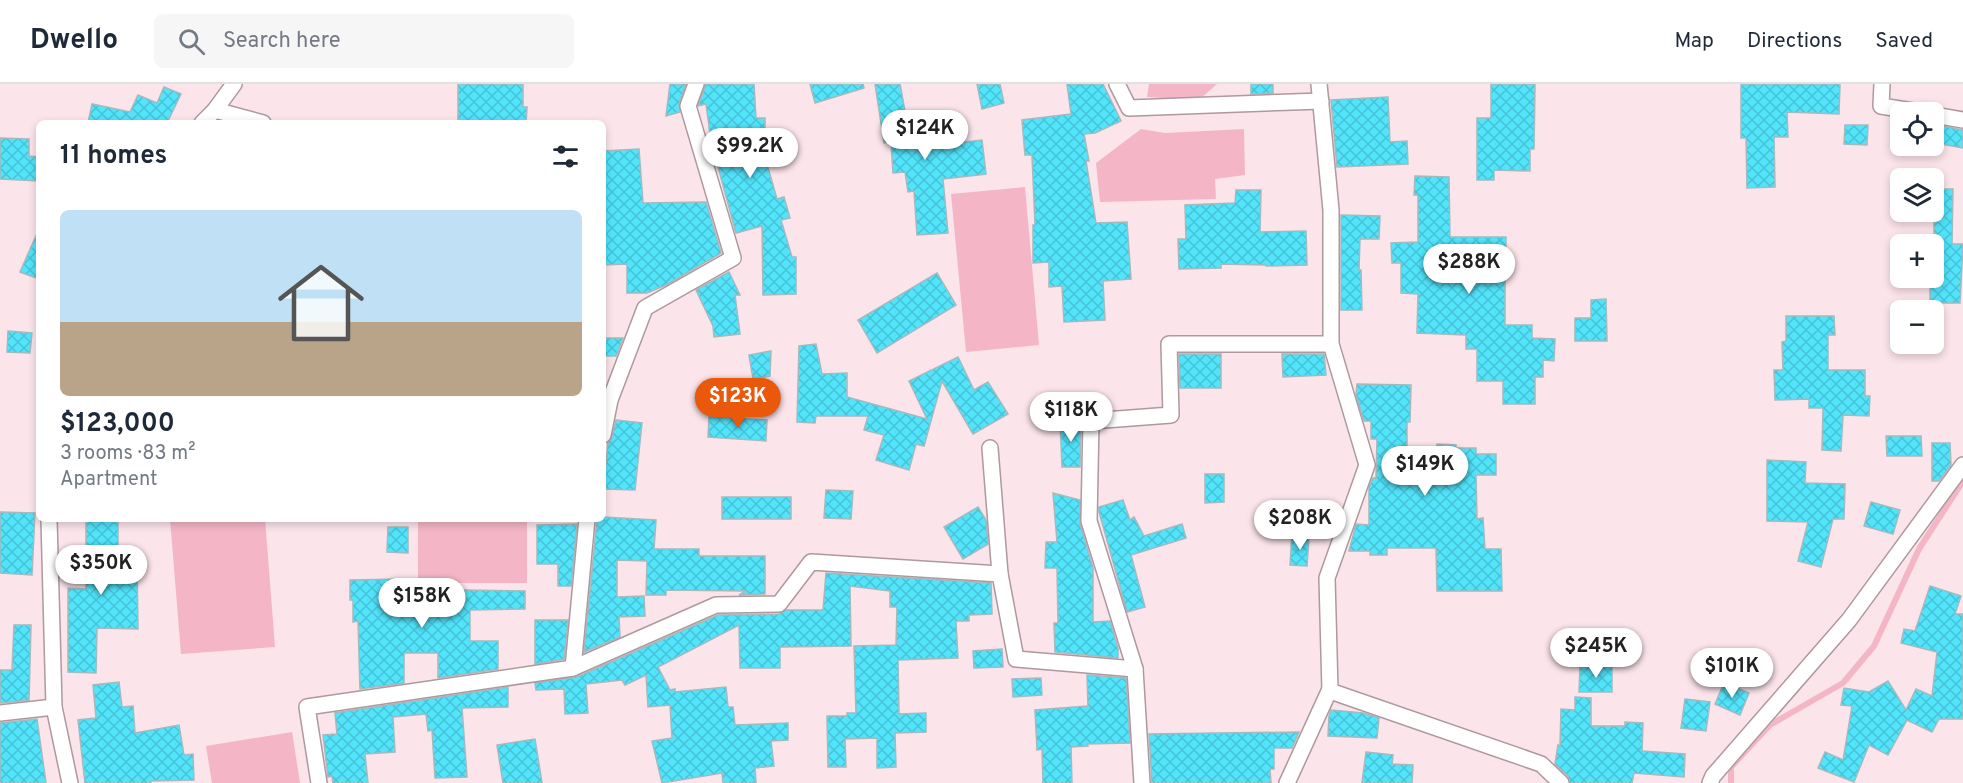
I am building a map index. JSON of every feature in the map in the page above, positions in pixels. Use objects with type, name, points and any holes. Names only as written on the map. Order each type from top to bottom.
[{"type":"street","points":[[205,120],[234,84]]},
{"type":"street","points":[[606,420],[610,400],[645,308],[733,258],[688,106],[696,84]]},
{"type":"street","points":[[1117,84],[1129,108],[1321,101]]},
{"type":"street","points":[[1287,783],[1330,689],[1327,578],[1367,465],[1331,344],[1331,210],[1319,84]]},
{"type":"street","points":[[1882,84],[1881,106],[1890,107]]},
{"type":"street","points":[[215,110],[252,120]]},
{"type":"street","points":[[1944,117],[1963,120]]},
{"type":"street","points":[[1142,783],[1135,669],[1089,521],[1091,421],[1171,415],[1169,345],[1331,344]]},
{"type":"street","points":[[990,448],[1000,574],[1016,659],[1135,669]]},
{"type":"street","points":[[1710,783],[1713,776],[1849,620],[1963,465]]},
{"type":"street","points":[[49,522],[54,707],[70,783]]},
{"type":"street","points":[[573,668],[587,522]]},
{"type":"street","points":[[319,783],[307,707],[573,668],[716,605],[779,604],[811,562],[1000,574]]},
{"type":"street","points":[[1330,689],[1330,691],[1541,764],[1561,783]]},
{"type":"street","points":[[0,713],[54,707]]},
{"type":"shaded area","points":[[1149,84],[1217,84],[1199,100],[1147,97]]},
{"type":"shaded area","points":[[1141,129],[1165,133],[1244,129],[1245,175],[1215,179],[1216,199],[1100,202],[1096,163]]},
{"type":"shaded area","points":[[1025,187],[1039,345],[966,352],[951,194]]},
{"type":"shaded area","points":[[170,522],[265,522],[275,647],[181,654]]},
{"type":"shaded area","points":[[418,522],[527,522],[527,583],[418,583]]},
{"type":"shaded area","points":[[292,732],[300,783],[212,783],[206,746]]},
{"type":"building","points":[[458,84],[523,84],[523,107],[527,107],[526,120],[458,120]]},
{"type":"building","points":[[670,84],[686,84],[679,103],[680,112],[666,116]]},
{"type":"building","points":[[706,84],[754,84],[756,118],[765,118],[765,157],[777,199],[784,197],[790,218],[781,220],[792,257],[796,257],[796,294],[763,295],[762,226],[736,233],[715,156],[713,156],[706,104],[698,106]]},
{"type":"building","points":[[810,84],[863,84],[864,88],[815,103]]},
{"type":"building","points":[[875,84],[900,84],[905,111],[910,111],[915,150],[946,148],[946,144],[982,140],[986,174],[943,179],[948,233],[917,235],[914,191],[908,192],[905,172],[893,173],[891,142],[884,143]]},
{"type":"building","points":[[977,84],[1000,84],[1004,103],[982,109]]},
{"type":"building","points":[[1067,84],[1103,84],[1121,121],[1095,133],[1084,134],[1096,223],[1127,222],[1131,279],[1103,281],[1105,320],[1064,322],[1062,286],[1049,287],[1049,262],[1033,263],[1033,225],[1035,225],[1032,155],[1025,155],[1022,120],[1071,114]]},
{"type":"building","points":[[1251,84],[1273,84],[1273,93],[1251,94]]},
{"type":"building","points":[[1491,84],[1535,84],[1534,149],[1530,149],[1530,171],[1494,170],[1494,180],[1477,180],[1477,118],[1491,118]]},
{"type":"building","points":[[1741,84],[1840,84],[1839,114],[1787,112],[1788,137],[1774,137],[1775,187],[1747,188],[1746,138],[1741,138]]},
{"type":"building","points":[[164,87],[181,94],[168,120],[89,120],[92,104],[130,112],[138,95],[157,103]]},
{"type":"building","points":[[1388,97],[1390,142],[1407,141],[1408,164],[1337,167],[1331,100]]},
{"type":"building","points":[[1845,125],[1868,125],[1867,145],[1844,144]]},
{"type":"building","points":[[1944,126],[1963,130],[1963,148],[1944,145]]},
{"type":"building","points":[[0,138],[29,139],[29,156],[36,157],[36,181],[0,179]]},
{"type":"building","points":[[639,149],[643,203],[706,202],[721,253],[666,285],[647,293],[627,293],[627,264],[606,265],[606,151]]},
{"type":"building","points":[[1415,176],[1449,177],[1450,237],[1506,237],[1506,253],[1510,253],[1509,272],[1505,272],[1505,325],[1532,325],[1532,338],[1555,339],[1554,361],[1543,360],[1543,377],[1535,377],[1535,404],[1503,404],[1503,381],[1477,381],[1477,349],[1466,349],[1466,335],[1417,333],[1418,294],[1401,293],[1401,263],[1392,263],[1391,243],[1418,242],[1418,195],[1414,195]]},
{"type":"building","points":[[1944,189],[1953,189],[1952,244],[1963,244],[1960,303],[1930,300],[1930,288],[1944,288],[1944,234],[1934,234],[1934,222],[1944,222]]},
{"type":"building","points":[[1236,190],[1261,190],[1260,232],[1306,231],[1307,265],[1221,264],[1221,268],[1179,269],[1178,239],[1186,239],[1185,205],[1235,203]]},
{"type":"building","points":[[1341,215],[1380,216],[1379,239],[1360,239],[1359,270],[1361,270],[1362,310],[1341,310]]},
{"type":"building","points":[[36,236],[36,278],[20,272]]},
{"type":"building","points":[[729,272],[740,295],[735,295],[740,334],[714,337],[713,326],[696,290]]},
{"type":"building","points":[[937,273],[956,305],[877,353],[858,320]]},
{"type":"building","points":[[1606,299],[1607,341],[1575,341],[1575,318],[1591,318],[1591,300]]},
{"type":"building","points":[[1786,316],[1834,316],[1835,335],[1828,335],[1828,370],[1865,370],[1865,396],[1870,396],[1869,416],[1843,415],[1841,451],[1822,450],[1823,408],[1809,408],[1809,399],[1775,400],[1774,370],[1783,370],[1782,342],[1786,341]]},
{"type":"building","points":[[8,331],[32,333],[30,353],[7,352]]},
{"type":"building","points":[[606,338],[623,338],[616,356],[606,356]]},
{"type":"building","points":[[816,344],[822,374],[847,373],[847,397],[927,419],[909,381],[958,357],[974,390],[988,382],[1008,414],[973,434],[942,381],[924,446],[916,444],[909,470],[876,460],[884,435],[864,430],[868,416],[816,416],[815,423],[797,422],[799,346]]},
{"type":"building","points":[[771,351],[770,376],[753,379],[749,355]]},
{"type":"building","points":[[1179,354],[1221,354],[1221,388],[1180,388]]},
{"type":"building","points":[[1282,354],[1324,354],[1326,375],[1283,377]]},
{"type":"building","points":[[1357,384],[1411,385],[1407,452],[1436,453],[1437,444],[1456,445],[1456,448],[1476,448],[1476,454],[1496,454],[1496,475],[1476,475],[1477,519],[1483,518],[1485,549],[1501,549],[1502,591],[1437,591],[1436,548],[1387,548],[1387,555],[1370,555],[1370,551],[1349,551],[1356,524],[1369,525],[1369,487],[1373,478],[1376,478],[1377,439],[1371,439],[1371,421],[1364,421],[1356,395]]},
{"type":"building","points":[[709,417],[767,420],[766,441],[708,437]]},
{"type":"building","points":[[616,420],[642,423],[635,490],[606,489],[608,443],[612,437]]},
{"type":"building","points":[[1060,421],[1081,421],[1080,467],[1062,467]]},
{"type":"building","points":[[1886,436],[1921,436],[1922,456],[1887,456]]},
{"type":"building","points":[[1932,443],[1950,443],[1951,465],[1939,481],[1932,481]]},
{"type":"building","points":[[1767,460],[1806,462],[1805,483],[1845,484],[1844,519],[1833,519],[1821,567],[1798,561],[1808,522],[1767,521]]},
{"type":"building","points":[[1205,474],[1224,474],[1224,502],[1205,503]]},
{"type":"building","points":[[826,490],[853,491],[851,519],[824,518]]},
{"type":"building","points":[[1053,493],[1080,500],[1080,524],[1093,568],[1093,622],[1110,621],[1118,648],[1118,658],[1055,652],[1054,623],[1058,623],[1057,568],[1045,568],[1046,542],[1057,542]]},
{"type":"building","points":[[722,497],[791,497],[791,519],[722,519]]},
{"type":"building","points":[[1123,500],[1130,520],[1134,517],[1144,536],[1182,524],[1186,538],[1131,555],[1145,607],[1127,612],[1099,512],[1099,507]]},
{"type":"building","points":[[1871,502],[1900,510],[1893,534],[1864,526]]},
{"type":"building","points":[[978,507],[986,520],[988,544],[963,559],[944,527]]},
{"type":"building","points":[[0,512],[35,513],[32,575],[0,573]]},
{"type":"building","points":[[606,517],[656,520],[654,549],[699,549],[699,556],[765,556],[765,594],[739,595],[746,591],[666,590],[666,595],[646,595],[647,561],[617,560],[617,597],[644,596],[645,616],[619,617],[620,637],[584,652],[597,522],[606,522]]},
{"type":"building","points":[[86,522],[118,522],[118,561],[137,560],[138,629],[97,628],[96,673],[68,672],[68,588],[86,589]]},
{"type":"building","points":[[577,524],[571,586],[558,586],[558,564],[537,564],[537,525]]},
{"type":"building","points":[[388,527],[408,527],[408,553],[387,552]]},
{"type":"building","points":[[1292,535],[1309,536],[1307,566],[1290,565]]},
{"type":"building","points":[[826,573],[991,583],[992,614],[969,615],[969,621],[956,621],[958,658],[898,660],[899,714],[926,713],[926,732],[895,733],[896,767],[877,768],[877,738],[845,739],[846,767],[828,767],[827,716],[847,716],[847,713],[856,713],[854,646],[896,645],[897,607],[890,607],[890,591],[850,586],[851,646],[780,647],[780,668],[740,668],[739,625],[658,667],[670,690],[675,689],[675,692],[726,687],[728,707],[733,707],[735,725],[788,723],[788,740],[771,741],[774,766],[755,768],[756,783],[723,783],[722,773],[662,783],[652,741],[672,738],[670,705],[648,707],[646,675],[625,685],[622,680],[586,684],[588,713],[565,714],[564,689],[536,690],[535,683],[577,677],[718,615],[779,614],[786,610],[823,610]]},
{"type":"building","points":[[400,579],[400,589],[525,591],[525,609],[470,610],[470,641],[498,641],[498,669],[438,678],[438,653],[404,653],[404,683],[360,689],[358,621],[353,622],[350,580]]},
{"type":"building","points":[[1930,586],[1961,596],[1955,614],[1963,614],[1963,719],[1939,719],[1932,732],[1907,720],[1888,755],[1869,745],[1854,782],[1818,768],[1825,752],[1843,760],[1852,706],[1841,705],[1844,688],[1869,692],[1888,681],[1906,710],[1916,689],[1932,696],[1937,652],[1901,643],[1904,629],[1915,631]]},
{"type":"building","points":[[535,620],[568,620],[564,659],[535,664]]},
{"type":"building","points":[[14,625],[31,625],[29,700],[0,703],[0,670],[12,670]]},
{"type":"building","points":[[1002,649],[1003,667],[974,668],[973,651]]},
{"type":"building","points":[[1580,666],[1612,667],[1612,692],[1579,692]]},
{"type":"building","points":[[1087,675],[1126,678],[1130,743],[1087,744],[1088,746],[1071,747],[1072,783],[1043,783],[1042,749],[1037,750],[1035,710],[1088,706]]},
{"type":"building","points":[[1041,678],[1042,695],[1013,697],[1012,679]]},
{"type":"building","points":[[119,682],[122,707],[133,706],[135,733],[179,725],[184,755],[193,754],[194,780],[151,781],[151,783],[85,783],[78,720],[96,718],[93,685]]},
{"type":"building","points":[[1724,683],[1749,693],[1740,715],[1715,704]]},
{"type":"building","points":[[508,687],[508,707],[462,708],[467,777],[435,778],[432,730],[428,731],[426,714],[393,717],[395,752],[365,754],[368,783],[333,783],[332,776],[328,777],[323,735],[337,734],[335,713]]},
{"type":"building","points":[[1575,697],[1591,698],[1591,726],[1625,726],[1625,722],[1643,723],[1642,751],[1685,754],[1684,777],[1634,773],[1632,783],[1570,783],[1568,776],[1555,764],[1558,745],[1560,746],[1561,709],[1575,710]]},
{"type":"building","points":[[1685,699],[1710,702],[1706,731],[1681,728]]},
{"type":"building","points":[[1331,710],[1363,713],[1379,718],[1377,738],[1328,736]]},
{"type":"building","points":[[37,719],[46,783],[0,783],[0,723]]},
{"type":"building","points":[[1299,732],[1292,748],[1274,748],[1274,769],[1270,769],[1271,783],[1152,783],[1149,734]]},
{"type":"building","points":[[535,739],[542,783],[503,783],[497,745]]},
{"type":"building","points":[[1366,752],[1393,755],[1392,764],[1413,765],[1412,783],[1362,783]]},
{"type":"waterway","points":[[1731,783],[1731,767],[1770,725],[1843,683],[1874,646],[1919,549],[1963,481]]}]
